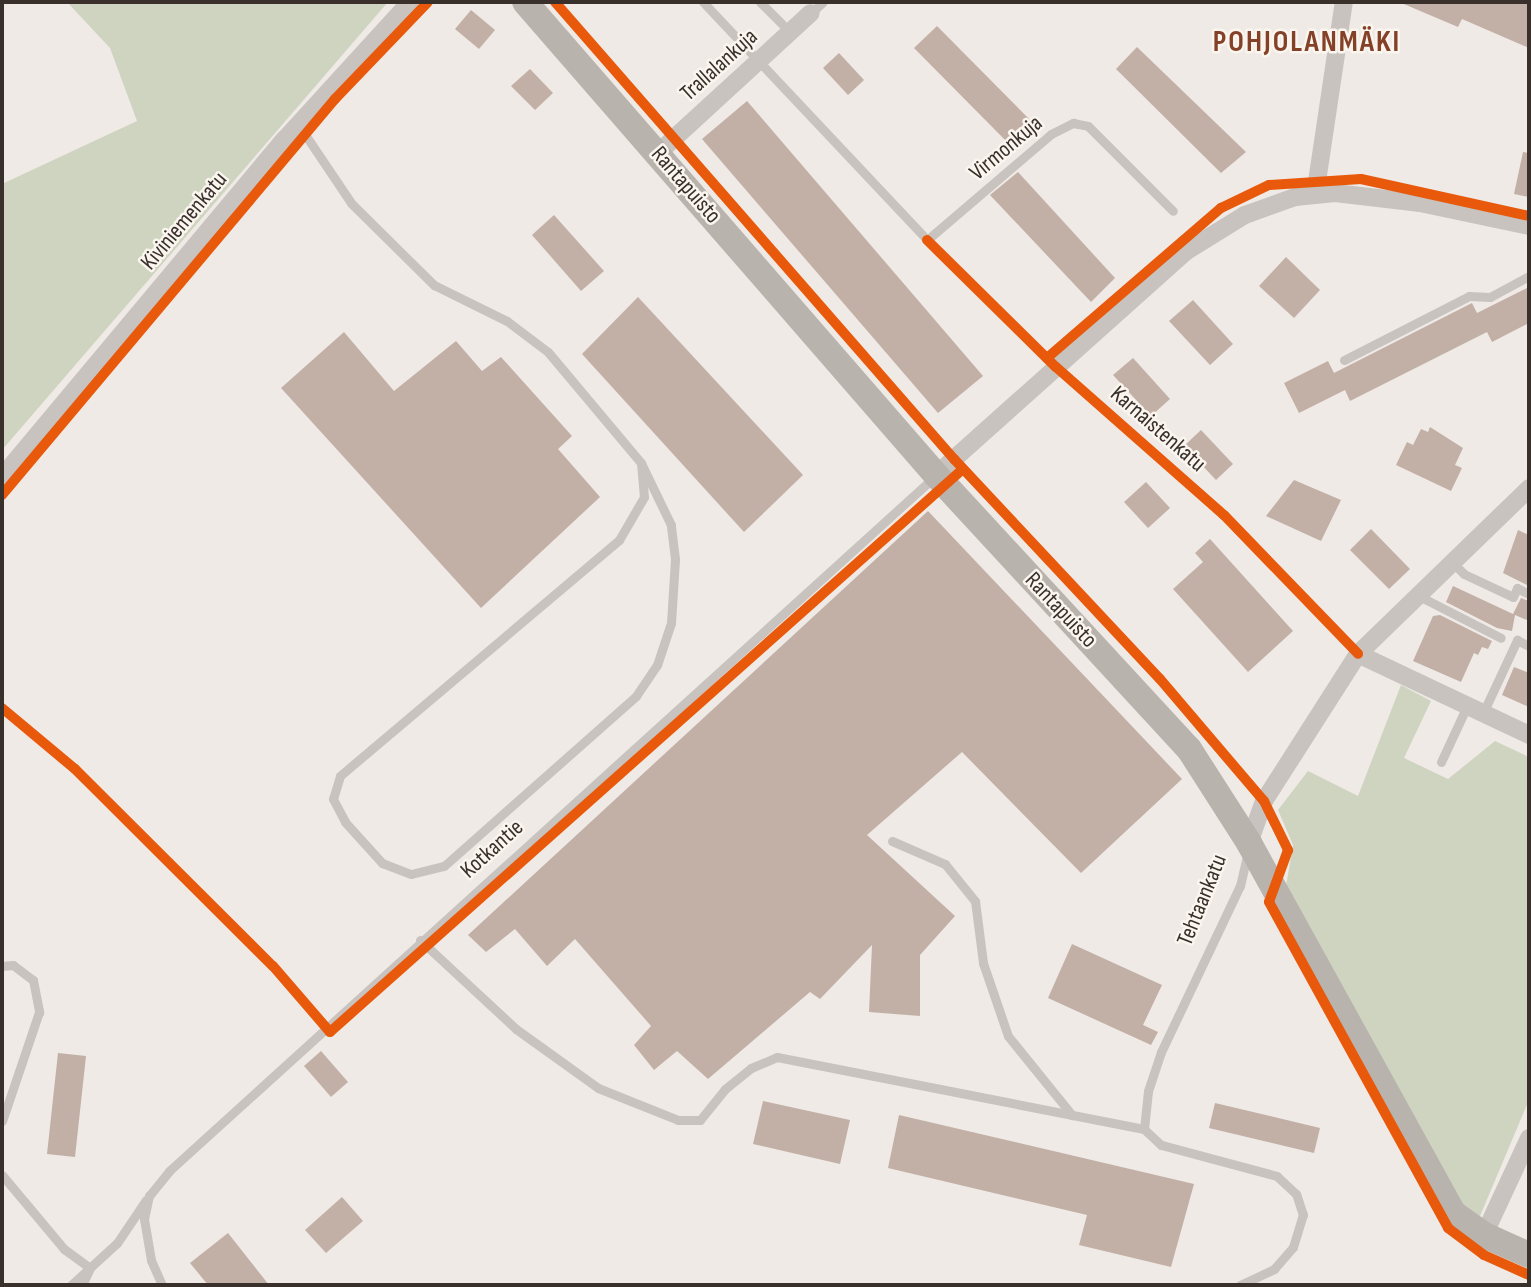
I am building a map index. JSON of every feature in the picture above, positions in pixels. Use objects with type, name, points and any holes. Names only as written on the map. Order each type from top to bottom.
[{"type":"street","name":"Kiviniemenkatu","points":[[2,477],[298,124],[410,2]]},
{"type":"street","name":"Rantapuisto","points":[[525,2],[936,475],[1189,749],[1248,843],[1453,1213],[1485,1235],[1529,1255]]},
{"type":"street","points":[[1315,195],[1344,2]]},
{"type":"street","name":"Trallalankuja","points":[[658,153],[761,64],[817,7]]},
{"type":"street","points":[[936,475],[1185,252],[1245,215],[1315,195],[1399,200],[1529,226]]},
{"type":"street","name":"Tehtaankatu","points":[[1248,843],[1264,801],[1358,654],[1529,488]]},
{"type":"street","points":[[1358,654],[1529,735]]},
{"type":"street","points":[[1485,1235],[1529,1138]]},
{"type":"lane","points":[[703,2],[761,64]]},
{"type":"lane","points":[[761,2],[791,33]]},
{"type":"lane","name":"Virmonkuja","points":[[761,64],[927,240],[1051,135],[1073,123],[1088,126],[1173,211]]},
{"type":"lane","points":[[298,124],[351,203],[425,276],[507,321],[548,352],[641,463],[671,525],[675,559],[671,623],[657,665],[636,696],[444,866],[411,874],[382,863],[345,822],[333,799],[340,776],[619,540],[644,497],[641,463]]},
{"type":"lane","points":[[1344,360],[1469,296],[1490,297],[1529,276]]},
{"type":"lane","name":"Kotkantie","points":[[71,1285],[117,1243],[169,1171],[420,940],[936,475]]},
{"type":"lane","points":[[1451,561],[1464,574],[1513,597],[1517,589],[1529,594]]},
{"type":"lane","points":[[1417,595],[1501,638]]},
{"type":"lane","points":[[1441,762],[1517,640],[1529,646]]},
{"type":"lane","points":[[892,841],[946,864],[975,901],[983,963],[1008,1036],[1072,1115]]},
{"type":"lane","name":"Tehtaankatu","points":[[1144,1129],[1148,1091],[1161,1052],[1240,886],[1248,843]]},
{"type":"lane","points":[[420,940],[516,1028],[598,1088],[678,1121],[700,1120],[725,1089],[751,1068],[777,1057],[1144,1129],[1161,1145],[1277,1176],[1296,1194],[1303,1215],[1293,1247],[1273,1269],[1240,1285]]},
{"type":"lane","points":[[2,966],[13,965],[33,980],[39,1012],[2,1121]]},
{"type":"lane","points":[[2,1175],[64,1249],[90,1268],[82,1285]]},
{"type":"lane","points":[[149,1196],[146,1243],[162,1285]]},
{"type":"green space","points":[[67,2],[388,2],[2,450],[2,184],[137,121],[110,48]]},
{"type":"green space","points":[[1401,685],[1431,701],[1404,758],[1448,779],[1495,741],[1529,757],[1529,1100],[1480,1216],[1464,1210],[1286,886],[1293,845],[1278,810],[1308,771],[1358,796]]},
{"type":"building","points":[[1399,2],[1529,2],[1529,48],[1462,19],[1458,27]]},
{"type":"building","points":[[471,10],[495,30],[479,49],[455,29]]},
{"type":"building","points":[[937,26],[1040,130],[1016,151],[914,48]]},
{"type":"building","points":[[1137,47],[1246,152],[1221,173],[1116,69]]},
{"type":"building","points":[[839,53],[864,80],[848,95],[823,68]]},
{"type":"building","points":[[530,69],[553,93],[535,110],[511,86]]},
{"type":"building","points":[[747,101],[983,376],[938,413],[702,139]]},
{"type":"building","points":[[1523,152],[1529,153],[1529,197],[1514,194]]},
{"type":"building","points":[[1018,172],[1115,278],[1091,302],[990,195]]},
{"type":"building","points":[[554,215],[604,271],[581,291],[532,235]]},
{"type":"building","points":[[1286,257],[1320,290],[1294,318],[1259,286]]},
{"type":"building","points":[[1529,287],[1529,323],[1492,342],[1487,332],[1350,401],[1345,390],[1299,413],[1284,383],[1328,361],[1334,373],[1472,303],[1477,313]]},
{"type":"building","points":[[638,297],[803,475],[744,532],[582,354]]},
{"type":"building","points":[[1193,300],[1233,344],[1210,365],[1169,321]]},
{"type":"building","points":[[344,332],[394,391],[456,341],[482,371],[501,357],[572,436],[558,449],[600,497],[481,608],[281,388]]},
{"type":"building","points":[[1133,358],[1170,399],[1151,416],[1113,375]]},
{"type":"building","points":[[1430,427],[1463,448],[1455,465],[1462,468],[1451,491],[1396,465],[1407,442],[1413,445],[1421,429],[1428,432]]},
{"type":"building","points":[[1201,430],[1233,464],[1216,480],[1184,446]]},
{"type":"building","points":[[1294,480],[1341,500],[1321,541],[1266,516]]},
{"type":"building","points":[[1146,482],[1170,508],[1148,528],[1124,502]]},
{"type":"building","points":[[928,511],[1182,779],[1081,873],[962,752],[867,835],[955,916],[920,955],[920,1016],[869,1012],[872,945],[820,999],[810,992],[708,1079],[677,1051],[654,1070],[634,1045],[651,1026],[575,939],[547,966],[515,929],[486,952],[468,935]]},
{"type":"building","points":[[1371,529],[1410,569],[1389,589],[1350,550]]},
{"type":"building","points":[[1518,530],[1529,535],[1529,586],[1503,573]]},
{"type":"building","points":[[1210,539],[1293,631],[1248,672],[1173,589],[1203,562],[1195,553]]},
{"type":"building","points":[[1453,586],[1513,614],[1521,598],[1529,601],[1529,621],[1515,615],[1512,631],[1497,628],[1446,602]]},
{"type":"building","points":[[1440,615],[1492,641],[1488,649],[1482,647],[1478,655],[1474,653],[1461,682],[1413,661],[1433,616]]},
{"type":"building","points":[[1514,667],[1529,673],[1529,707],[1502,695]]},
{"type":"building","points":[[1072,944],[1162,985],[1143,1025],[1158,1032],[1151,1045],[1048,998]]},
{"type":"building","points":[[321,1051],[348,1082],[331,1097],[304,1066]]},
{"type":"building","points":[[58,1053],[86,1056],[75,1157],[47,1154]]},
{"type":"building","points":[[763,1101],[850,1120],[840,1164],[753,1144]]},
{"type":"building","points":[[1215,1103],[1320,1128],[1314,1153],[1209,1128]]},
{"type":"building","points":[[899,1115],[1194,1184],[1171,1267],[1079,1245],[1087,1215],[888,1168]]},
{"type":"building","points":[[342,1197],[363,1221],[326,1253],[305,1230]]},
{"type":"building","points":[[228,1233],[269,1285],[208,1285],[190,1263]]},
{"type":"cycle path","points":[[2,495],[335,99],[428,2]]},
{"type":"cycle path","points":[[555,2],[954,459],[1160,679],[1264,801],[1288,850],[1269,902],[1448,1228],[1484,1255],[1529,1275]]},
{"type":"cycle path","points":[[1047,358],[1221,208],[1269,185],[1361,179],[1529,216]]},
{"type":"cycle path","name":"Karnaistenkatu","points":[[927,240],[1056,367],[1224,515],[1358,654]]},
{"type":"cycle path","points":[[2,708],[75,769],[273,966],[330,1032],[963,469]]},
{"type":"district","name":"POHJOLANMÄKI","points":[[1307,42]]}]
